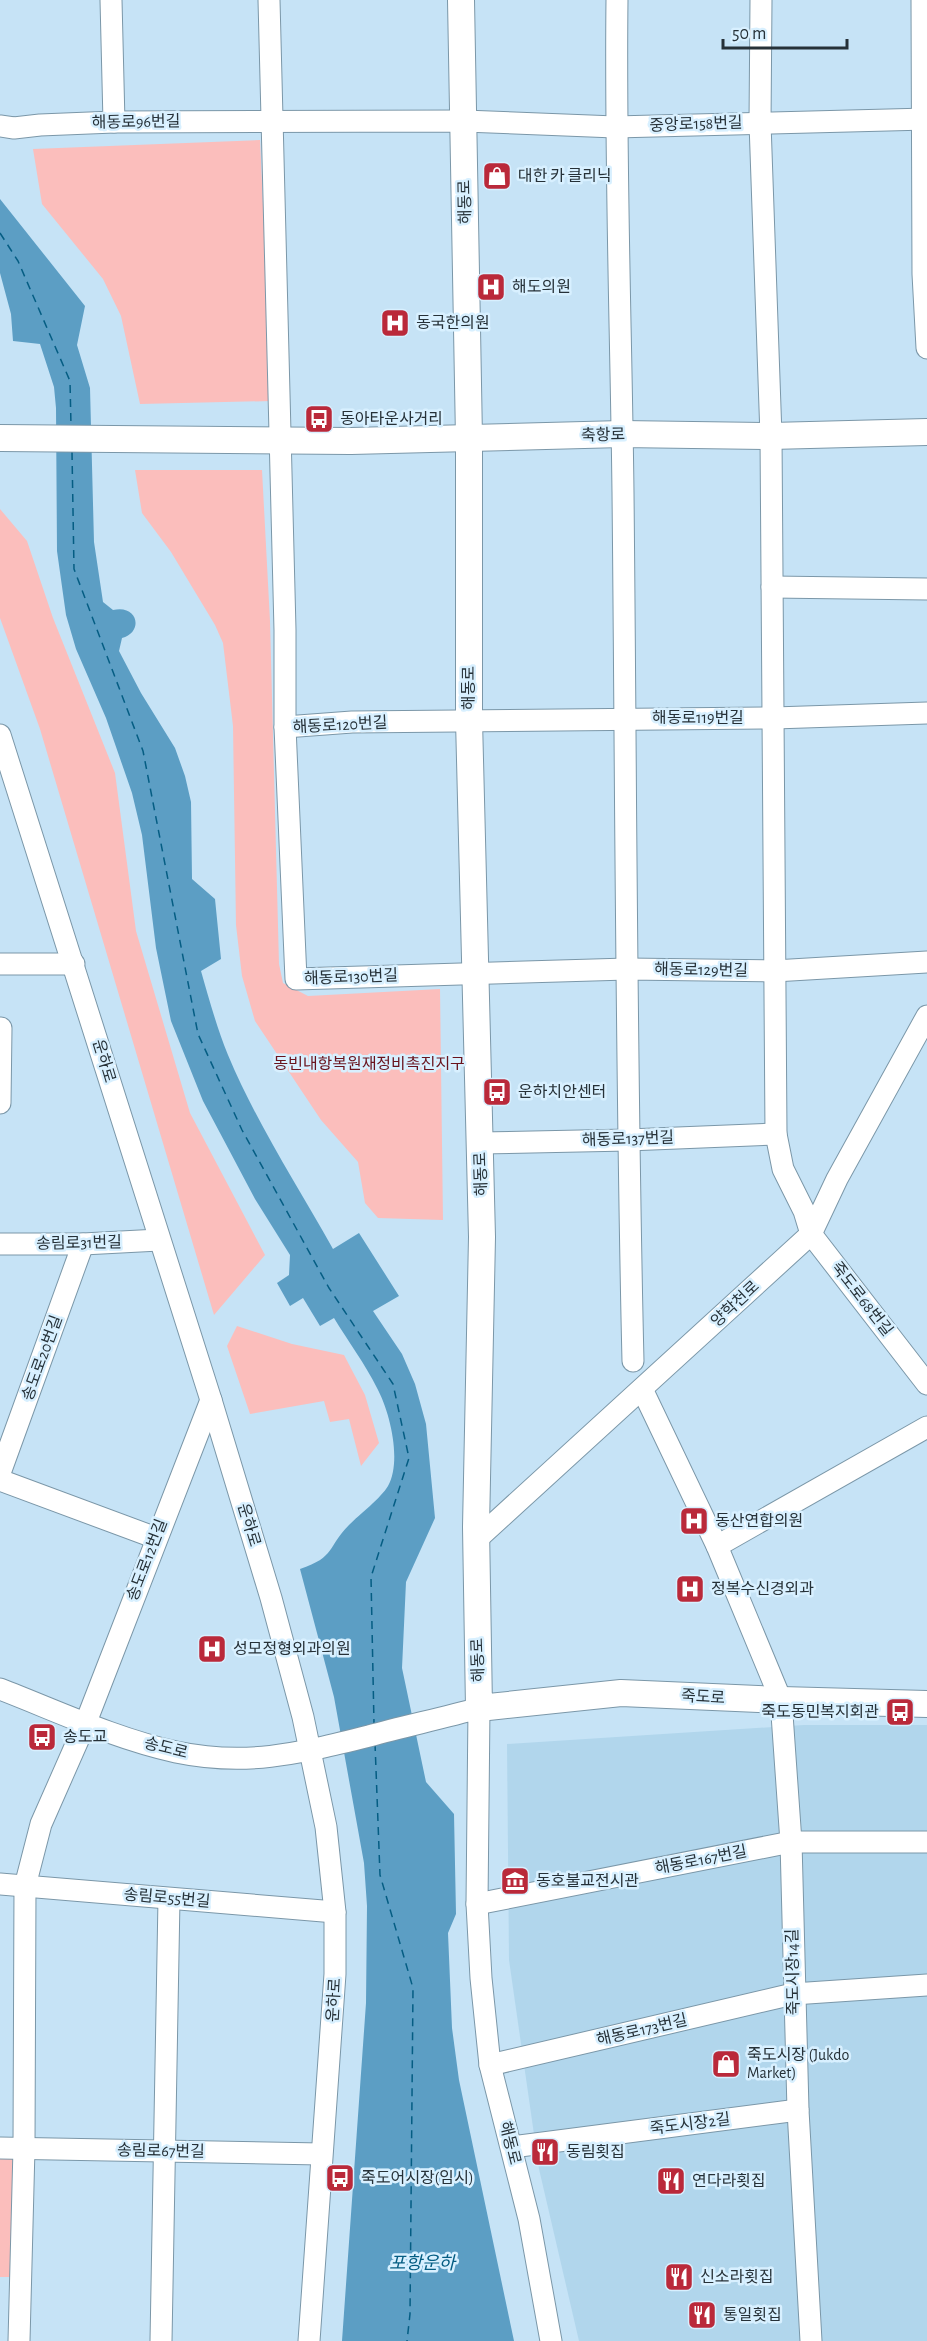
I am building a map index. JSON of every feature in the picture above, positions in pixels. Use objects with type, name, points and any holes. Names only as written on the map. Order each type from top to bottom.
[{"type":"main road","name":"해동로","points":[[461,0],[469,438],[469,720],[482,1237],[476,1540],[479,1708]]},
{"type":"main road","name":"축항로","points":[[0,438],[279,441],[622,435],[771,436],[927,432]]},
{"type":"main road","name":"죽도로","points":[[479,1708],[621,1693],[927,1704]]},
{"type":"street","points":[[111,0],[114,122]]},
{"type":"street","points":[[269,0],[274,278],[285,630],[285,727]]},
{"type":"street","points":[[617,0],[615,127],[622,435],[628,1140],[633,1361]]},
{"type":"street","name":"죽도로68번길","points":[[761,0],[760,123],[771,436],[776,1134],[783,1169],[804,1211],[811,1234],[927,1384]]},
{"type":"street","points":[[922,0],[927,348]]},
{"type":"street","name":"중앙로158번길","points":[[464,121],[615,127],[924,119]]},
{"type":"street","name":"해동로96번길","points":[[0,126],[14,128],[114,122],[464,121]]},
{"type":"street","points":[[772,587],[927,589]]},
{"type":"street","name":"해동로119번길","points":[[469,720],[774,718],[927,713]]},
{"type":"street","name":"해동로120번길","points":[[289,839],[285,727],[352,722],[469,720]]},
{"type":"street","name":"운하로","points":[[0,735],[211,1400],[289,1659],[326,1827],[335,1912],[334,1992],[309,2341]]},
{"type":"street","name":"해동로130번길","points":[[289,839],[296,979],[474,975]]},
{"type":"street","name":"해동로129번길","points":[[474,975],[627,969],[774,971],[927,962]]},
{"type":"street","points":[[0,964],[74,964]]},
{"type":"street","name":"양학천로","points":[[476,1540],[811,1234],[837,1179],[927,1016]]},
{"type":"street","points":[[0,1103],[1,1028]]},
{"type":"street","name":"해동로137번길","points":[[480,1143],[776,1134]]},
{"type":"street","name":"송림로31번길","points":[[0,1244],[83,1244],[159,1240]]},
{"type":"street","name":"송도로20번길","points":[[0,1473],[83,1244]]},
{"type":"street","name":"죽도시장14길","points":[[642,1389],[717,1546],[781,1700],[791,1842],[793,1994],[812,2341]]},
{"type":"street","name":"송도로12번길","points":[[19,2341],[24,2148],[26,1886],[41,1824],[86,1722],[211,1400]]},
{"type":"street","points":[[717,1546],[927,1427]]},
{"type":"street","points":[[0,1480],[156,1538]]},
{"type":"street","name":"송도로","points":[[0,1689],[148,1744],[201,1756],[253,1759],[311,1751],[479,1708]]},
{"type":"street","name":"해동로","points":[[479,1708],[477,1904],[481,1978],[490,2065],[529,2219],[551,2341]]},
{"type":"street","name":"해동로167번길","points":[[477,1904],[791,1842],[927,1842]]},
{"type":"street","name":"송림로55번길","points":[[0,1884],[335,1912]]},
{"type":"street","points":[[161,2341],[169,1899]]},
{"type":"street","name":"해동로173번길","points":[[490,2065],[793,1994],[927,1985]]},
{"type":"street","name":"죽도시장2길","points":[[512,2147],[798,2110]]},
{"type":"street","name":"송림로67번길","points":[[0,2148],[321,2154]]},
{"type":"shaded area","name":"죽도시장 (Jukdo Market)","points":[[804,1725],[927,1725],[927,2341],[579,2341],[539,2169],[509,1960],[507,1744]]},
{"type":"green space","points":[[260,140],[272,401],[140,404],[121,316],[103,279],[42,204],[33,149]]},
{"type":"green space","name":"동빈내항복원재정비촉진지구","points":[[135,470],[262,470],[270,621],[279,964],[283,983],[308,996],[440,989],[443,1220],[378,1218],[365,1203],[358,1162],[321,1120],[255,1021],[242,976],[236,925],[233,726],[223,643],[215,625],[171,552],[142,513]]},
{"type":"green space","points":[[0,509],[27,541],[53,618],[115,773],[136,931],[190,1113],[265,1255],[214,1315],[40,729],[0,618]]},
{"type":"green space","points":[[237,1326],[292,1344],[344,1355],[365,1395],[379,1443],[361,1466],[349,1419],[330,1422],[324,1401],[250,1414],[227,1346]]},
{"type":"green space","points":[[0,2155],[18,2156],[15,2277],[0,2277]]},
{"type":"water","name":"포항운하","points":[[0,199],[85,306],[77,345],[90,388],[94,542],[103,602],[113,610],[121,609],[133,615],[135,625],[129,635],[122,638],[119,651],[141,693],[175,748],[185,776],[191,802],[192,879],[215,899],[221,959],[201,971],[224,1045],[264,1129],[333,1249],[359,1233],[399,1296],[373,1311],[402,1354],[415,1384],[426,1424],[435,1518],[406,1582],[402,1668],[426,1782],[454,1814],[456,1914],[448,1933],[452,2028],[459,2080],[514,2341],[342,2341],[366,2003],[367,1906],[364,1863],[334,1697],[300,1569],[326,1556],[349,1525],[385,1491],[392,1476],[394,1464],[393,1437],[382,1398],[362,1361],[334,1318],[320,1326],[303,1298],[290,1306],[277,1283],[289,1275],[290,1255],[255,1199],[203,1101],[171,1021],[156,948],[142,835],[132,793],[106,718],[76,649],[66,615],[57,551],[54,387],[40,344],[13,341],[11,314],[0,273]]},
{"type":"ferry route","points":[[0,233],[18,261],[70,381],[71,426]]},
{"type":"ferry route","points":[[72,452],[74,569],[143,751],[198,1034],[242,1130],[329,1288],[393,1384],[409,1458],[371,1577],[374,1724]]},
{"type":"ferry route","points":[[375,1743],[380,1875],[413,1988],[410,2314],[407,2341]]},
{"type":"place","name":"대한 카 클리닉","points":[[497,176]]},
{"type":"place","name":"해도의원","points":[[491,287]]},
{"type":"place","name":"동국한의원","points":[[395,323]]},
{"type":"place","name":"동아타운사거리","points":[[319,419]]},
{"type":"place","name":"운하치안센터","points":[[497,1092]]},
{"type":"place","name":"동산연합의원","points":[[694,1521]]},
{"type":"place","name":"정복수신경외과","points":[[690,1589]]},
{"type":"place","name":"성모정형외과의원","points":[[212,1649]]},
{"type":"place","name":"죽도동민복지회관","points":[[900,1712]]},
{"type":"place","name":"송도교","points":[[42,1737]]},
{"type":"place","name":"동호불교전시관","points":[[515,1881]]},
{"type":"place","name":"죽도시장 (Jukdo Market)","points":[[726,2064]]},
{"type":"place","name":"동림횟집","points":[[545,2152]]},
{"type":"place","name":"죽도어시장(임시)","points":[[340,2178]]},
{"type":"place","name":"연다라횟집","points":[[671,2181]]},
{"type":"place","name":"신소라횟집","points":[[679,2277]]},
{"type":"place","name":"통일횟집","points":[[702,2315]]}]
